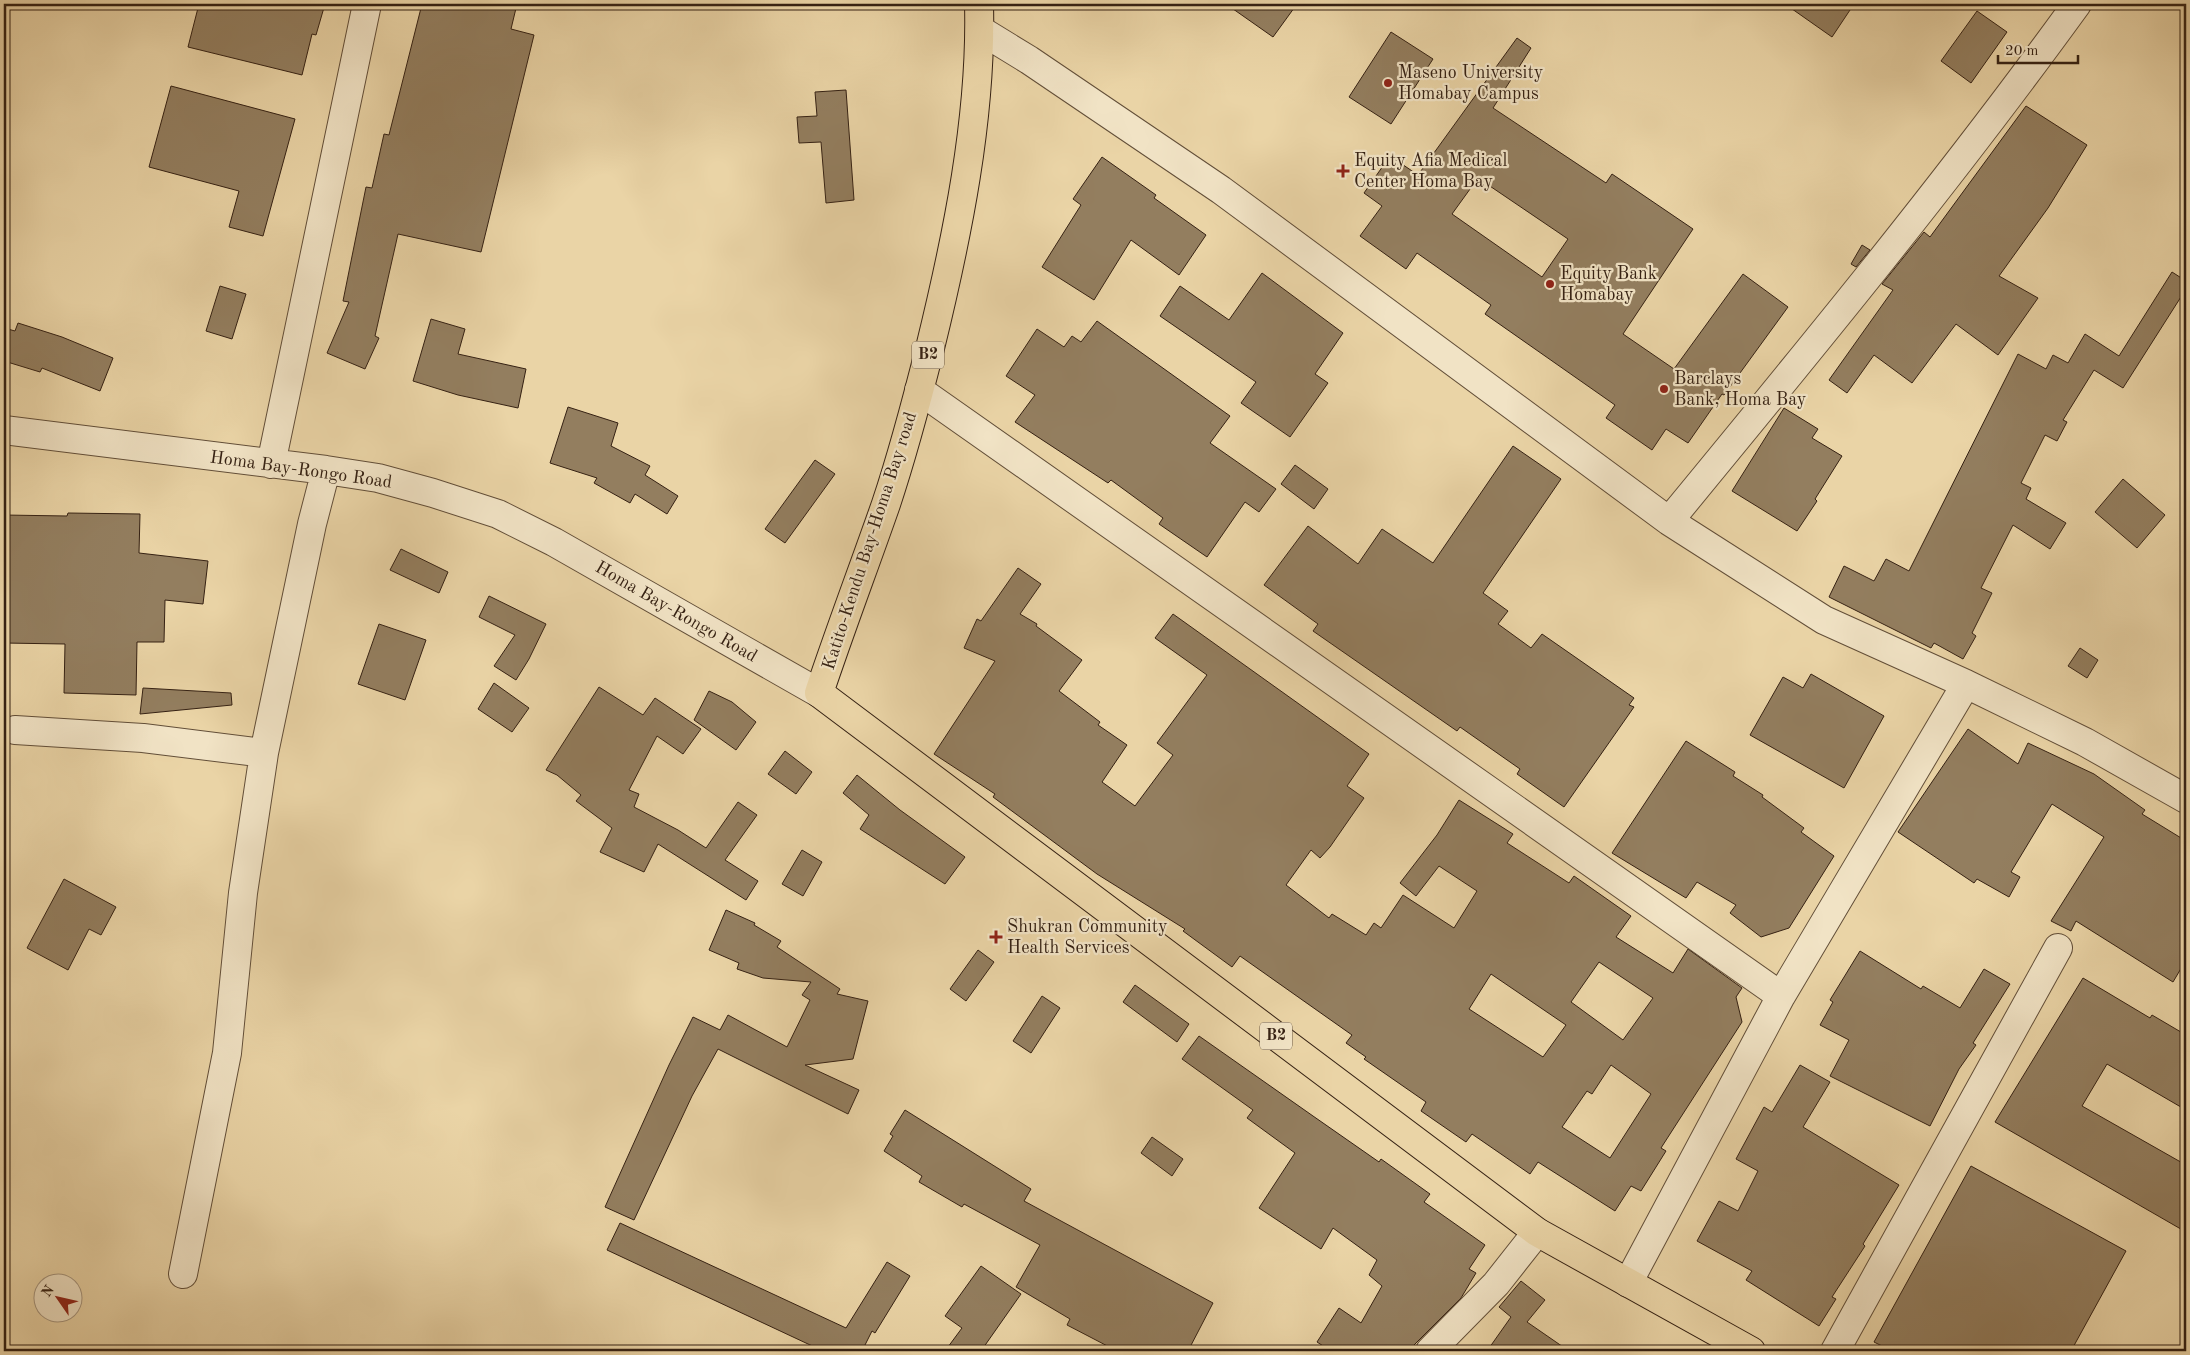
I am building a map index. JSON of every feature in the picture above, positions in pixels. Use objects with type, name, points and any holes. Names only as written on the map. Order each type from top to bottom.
[{"type":"highway","name":"Katito-Kendu Bay-Homa Bay road","points":[[819,694],[886,503],[919,390],[949,271],[970,152],[979,17]]},
{"type":"highway","name":"B2","points":[[819,694],[1537,1232],[1751,1351]]},
{"type":"street","points":[[271,464],[367,4]]},
{"type":"street","points":[[1669,521],[1848,304],[2019,84],[2077,4]]},
{"type":"street","points":[[979,17],[1029,60],[1221,190],[1669,521],[1824,620],[1966,684],[2085,742],[2186,799]]},
{"type":"street","points":[[919,390],[1781,996]]},
{"type":"street","name":"Homa Bay-Rongo Road","points":[[4,430],[378,478],[498,514],[554,542],[819,694]]},
{"type":"street","points":[[183,1274],[227,1053],[243,893],[264,753],[312,524],[326,470]]},
{"type":"street","points":[[1628,1283],[1781,996],[1966,684]]},
{"type":"street","points":[[15,730],[143,738],[264,753]]},
{"type":"street","points":[[1835,1351],[2058,948]]},
{"type":"street","points":[[1430,1351],[1496,1284],[1537,1232]]},
{"type":"building","points":[[199,4],[325,4],[316,35],[312,34],[302,75],[188,47]]},
{"type":"building","points":[[422,4],[517,4],[511,29],[534,35],[481,252],[398,234],[375,336],[379,338],[365,369],[327,353],[349,302],[343,301],[366,187],[372,188],[384,134],[389,135]]},
{"type":"building","points":[[1226,4],[1297,4],[1273,37]]},
{"type":"building","points":[[1785,4],[1854,4],[1832,37]]},
{"type":"building","points":[[1977,11],[2007,32],[1971,83],[1941,61]]},
{"type":"building","name":"Maseno University Homabay Campus","points":[[1391,32],[1433,59],[1391,124],[1349,97]]},
{"type":"building","points":[[1517,38],[1531,48],[1493,108],[1606,183],[1612,174],[1693,229],[1623,334],[1674,369],[1743,274],[1788,307],[1724,395],[1722,394],[1688,443],[1666,429],[1652,450],[1606,418],[1615,405],[1485,314],[1491,305],[1417,253],[1406,269],[1360,236],[1382,206],[1364,193],[1390,156],[1418,175]],"holes":[[[1478,178],[1568,239],[1542,277],[1452,214]]]},
{"type":"building","points":[[171,86],[295,119],[263,236],[229,227],[239,191],[149,167]]},
{"type":"building","points":[[846,90],[854,200],[826,203],[821,142],[799,143],[797,117],[817,116],[815,92]]},
{"type":"building","points":[[2026,106],[2087,145],[2048,208],[1999,276],[2038,298],[1998,355],[1956,324],[1912,383],[1874,355],[1847,393],[1829,380],[1893,290],[1882,284],[1924,232],[1930,237]]},
{"type":"building","points":[[1102,157],[1156,195],[1154,198],[1206,235],[1179,275],[1131,240],[1094,300],[1042,267],[1081,205],[1073,199]]},
{"type":"building","points":[[1862,245],[1870,250],[1856,267],[1851,264]]},
{"type":"building","points":[[2172,272],[2186,281],[2186,289],[2123,388],[2094,370],[2063,420],[2067,422],[2057,441],[2045,435],[2021,483],[2031,488],[2026,499],[2066,523],[2050,549],[2013,525],[1981,588],[1992,593],[1972,633],[1976,636],[1963,659],[1934,643],[1931,648],[1829,597],[1844,566],[1874,581],[1886,559],[1909,571],[2018,354],[2046,369],[2053,355],[2068,363],[2085,334],[2119,356]]},
{"type":"building","points":[[1262,273],[1343,333],[1315,374],[1328,383],[1290,437],[1241,403],[1256,382],[1160,316],[1180,286],[1229,320]]},
{"type":"building","points":[[220,286],[246,294],[232,339],[206,331]]},
{"type":"building","points":[[431,319],[465,329],[458,354],[526,369],[518,408],[458,395],[413,381]]},
{"type":"building","points":[[1097,321],[1230,416],[1210,443],[1276,489],[1259,512],[1245,502],[1207,557],[1159,524],[1163,518],[1111,480],[1108,483],[1015,422],[1035,395],[1006,376],[1037,329],[1064,347],[1072,336],[1081,342]]},
{"type":"building","points":[[18,323],[62,337],[113,358],[100,391],[42,368],[40,372],[4,361],[4,328],[15,331]]},
{"type":"building","points":[[568,407],[618,423],[611,446],[650,466],[645,475],[678,496],[667,514],[635,494],[630,503],[594,483],[597,478],[550,463]]},
{"type":"building","points":[[1784,408],[1818,429],[1812,438],[1842,456],[1815,499],[1817,501],[1797,531],[1732,491]]},
{"type":"building","points":[[1513,446],[1561,479],[1483,593],[1508,611],[1498,624],[1531,648],[1542,634],[1634,698],[1629,705],[1634,707],[1564,807],[1517,774],[1520,769],[1460,727],[1457,731],[1313,631],[1318,624],[1264,585],[1308,526],[1358,564],[1382,529],[1433,563]]},
{"type":"building","points":[[815,460],[835,474],[785,543],[765,529]]},
{"type":"building","points":[[1295,465],[1328,489],[1314,509],[1281,484]]},
{"type":"building","points":[[2123,479],[2165,515],[2137,548],[2095,512]]},
{"type":"building","points":[[68,513],[140,514],[139,553],[208,561],[203,604],[165,600],[164,642],[137,642],[136,695],[64,693],[65,644],[4,643],[4,515],[67,516]]},
{"type":"building","points":[[401,549],[448,572],[439,593],[390,570]]},
{"type":"building","points":[[1018,568],[1041,584],[1020,614],[1037,624],[1036,626],[1082,660],[1059,691],[1100,722],[1098,725],[1127,745],[1102,782],[1135,806],[1173,755],[1157,743],[1207,675],[1155,638],[1173,614],[1369,754],[1347,786],[1364,798],[1330,847],[1320,858],[1311,850],[1286,885],[1329,918],[1332,914],[1366,935],[1374,923],[1381,928],[1403,895],[1454,928],[1477,891],[1439,866],[1416,896],[1400,883],[1437,835],[1459,800],[1513,834],[1507,843],[1569,883],[1574,876],[1631,916],[1616,937],[1673,973],[1688,949],[1742,988],[1736,997],[1742,1022],[1661,1148],[1666,1151],[1641,1191],[1631,1186],[1615,1211],[1538,1162],[1530,1174],[1472,1134],[1466,1142],[1421,1111],[1426,1102],[1364,1059],[1366,1057],[1346,1043],[1352,1035],[1240,956],[1232,967],[1183,931],[1185,929],[1097,874],[993,797],[995,794],[934,754],[995,661],[964,648],[977,619],[981,621]],"holes":[[[1599,962],[1653,998],[1623,1040],[1571,1002]],[[1491,974],[1566,1025],[1543,1057],[1469,1009]],[[1611,1065],[1651,1094],[1610,1158],[1562,1127],[1587,1091],[1592,1094]]]},
{"type":"building","points":[[489,596],[546,624],[529,659],[516,680],[494,666],[515,635],[479,617]]},
{"type":"building","points":[[379,624],[426,640],[405,700],[358,684]]},
{"type":"building","points":[[2080,648],[2098,660],[2087,678],[2068,666]]},
{"type":"building","points":[[1811,674],[1884,716],[1844,788],[1750,735],[1783,677],[1803,688]]},
{"type":"building","points":[[494,683],[529,708],[512,732],[478,709]]},
{"type":"building","points":[[599,687],[643,715],[655,698],[701,729],[683,754],[657,736],[629,790],[639,794],[634,807],[678,830],[706,848],[738,802],[757,815],[725,860],[758,881],[746,900],[658,844],[644,872],[600,852],[612,828],[576,801],[581,795],[557,775],[546,770]]},
{"type":"building","points":[[143,688],[231,693],[232,705],[140,714]]},
{"type":"building","points":[[709,691],[732,702],[756,722],[736,750],[694,720]]},
{"type":"building","points":[[1968,729],[2018,764],[2028,743],[2094,774],[2145,810],[2142,814],[2186,841],[2186,960],[2173,982],[2076,921],[2071,931],[2051,921],[2104,837],[2052,804],[2011,872],[2020,877],[2009,897],[1977,879],[1974,883],[1898,832]]},
{"type":"building","points":[[1686,741],[1735,772],[1733,776],[1763,795],[1762,797],[1804,828],[1801,832],[1834,856],[1789,928],[1761,937],[1730,913],[1736,905],[1697,882],[1686,898],[1612,853]]},
{"type":"building","points":[[785,751],[812,772],[796,794],[768,774]]},
{"type":"building","points":[[857,775],[900,810],[965,857],[945,884],[860,829],[869,815],[843,793]]},
{"type":"building","points":[[802,850],[822,862],[803,896],[782,884]]},
{"type":"building","points":[[64,879],[116,907],[101,935],[89,929],[68,970],[27,948]]},
{"type":"building","points":[[726,910],[755,923],[754,925],[781,941],[777,947],[840,989],[837,994],[868,1001],[853,1059],[805,1065],[859,1090],[848,1114],[718,1049],[692,1096],[634,1220],[605,1207],[669,1065],[693,1017],[720,1030],[728,1015],[787,1047],[810,1000],[802,995],[811,982],[763,978],[737,969],[739,963],[709,950]]},
{"type":"building","points":[[978,950],[994,962],[966,1001],[950,989]]},
{"type":"building","points":[[1860,951],[1921,989],[1923,986],[1960,1008],[1984,969],[2010,984],[1973,1043],[1976,1045],[1959,1069],[1930,1126],[1830,1076],[1849,1040],[1820,1025],[1833,1002],[1830,1000]]},
{"type":"building","points":[[2083,978],[2150,1018],[2152,1015],[2186,1035],[2186,1110],[2107,1064],[2082,1106],[2186,1165],[2186,1232],[1995,1122]]},
{"type":"building","points":[[1135,985],[1189,1024],[1177,1042],[1123,1002]]},
{"type":"building","points":[[1042,996],[1060,1008],[1031,1053],[1013,1041]]},
{"type":"building","points":[[1199,1036],[1379,1162],[1381,1159],[1430,1194],[1424,1202],[1485,1245],[1469,1269],[1476,1273],[1461,1298],[1408,1351],[1331,1351],[1317,1342],[1339,1308],[1361,1323],[1382,1286],[1369,1275],[1377,1260],[1333,1228],[1321,1249],[1259,1208],[1295,1153],[1247,1118],[1253,1110],[1182,1059]]},
{"type":"building","points":[[1800,1065],[1830,1082],[1803,1127],[1899,1185],[1863,1244],[1865,1246],[1832,1297],[1836,1299],[1819,1326],[1746,1280],[1752,1271],[1697,1241],[1719,1201],[1738,1211],[1758,1171],[1736,1159],[1764,1107],[1772,1112]]},
{"type":"building","points":[[905,1110],[1031,1189],[1024,1201],[1213,1303],[1188,1351],[1117,1351],[1067,1325],[1070,1319],[1016,1287],[1040,1245],[964,1204],[962,1207],[919,1182],[922,1176],[884,1151],[893,1136],[890,1134]]},
{"type":"building","points":[[1152,1137],[1183,1159],[1172,1176],[1141,1153]]},
{"type":"building","points":[[1971,1166],[2126,1251],[2071,1351],[1892,1351],[1874,1342]]},
{"type":"building","points":[[620,1223],[846,1328],[887,1262],[910,1276],[875,1333],[872,1331],[862,1351],[823,1351],[607,1250]]},
{"type":"building","points":[[981,1266],[1021,1294],[981,1351],[945,1351],[962,1328],[945,1316]]},
{"type":"building","points":[[1521,1281],[1545,1300],[1527,1322],[1569,1351],[1487,1351],[1511,1317],[1499,1307]]},
{"type":"place","name":"Maseno University Homabay Campus","points":[[1388,83]]},
{"type":"place","name":"Equity Afia Medical Center Homa Bay","points":[[1343,171]]},
{"type":"place","name":"Equity Bank Homabay","points":[[1550,284]]},
{"type":"place","name":"Barclays Bank, Homa Bay","points":[[1664,389]]},
{"type":"place","name":"Shukran Community Health Services","points":[[996,937]]}]
